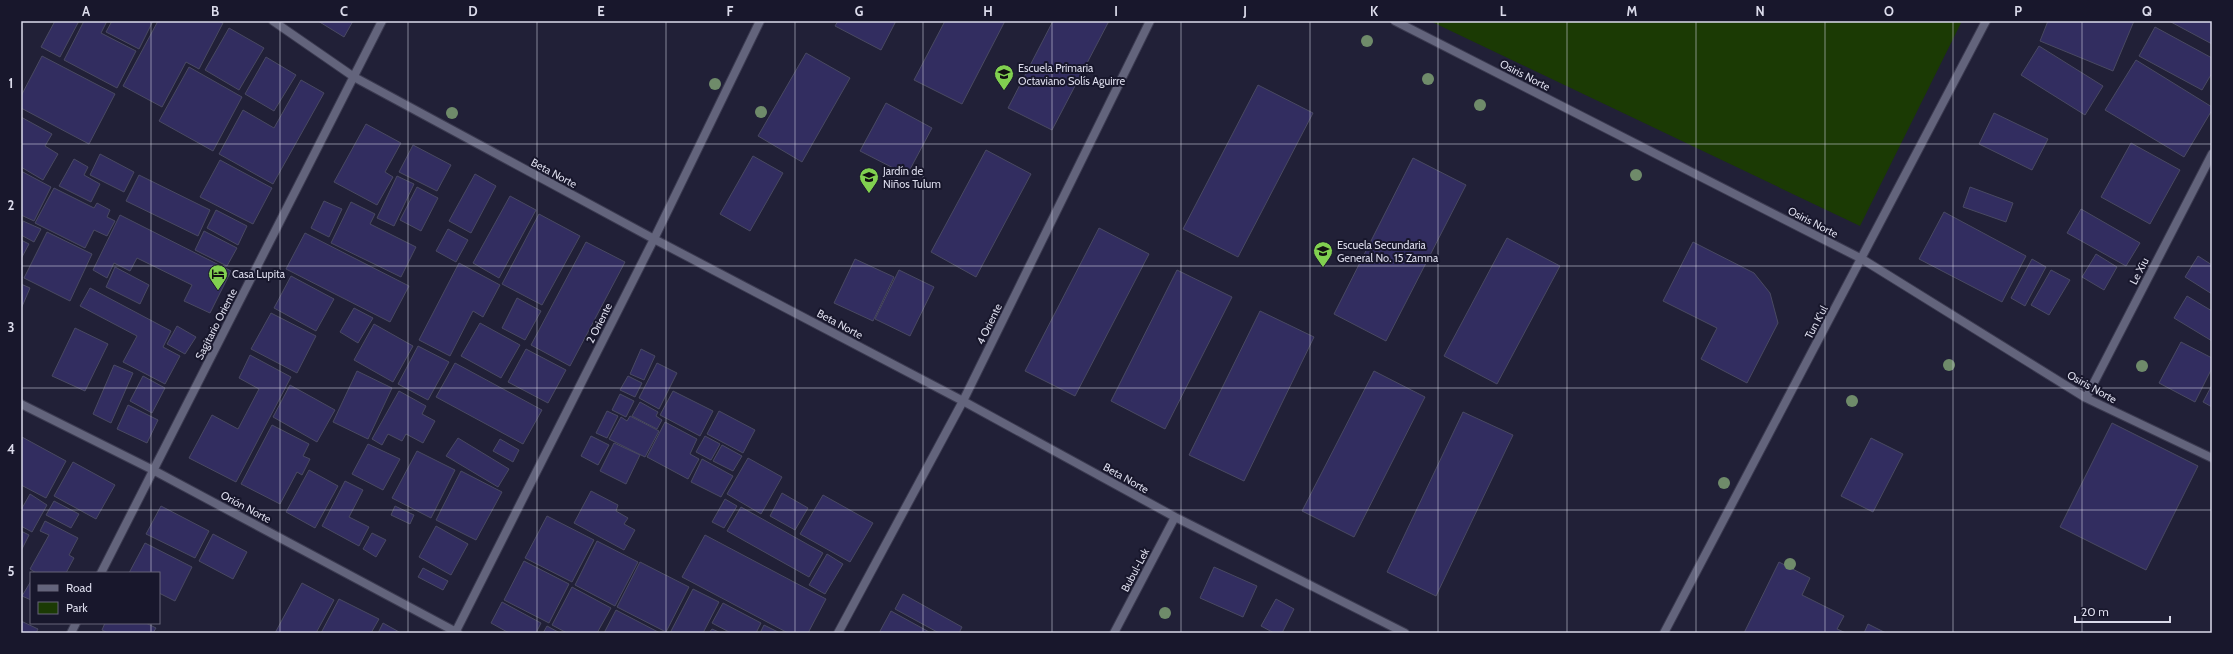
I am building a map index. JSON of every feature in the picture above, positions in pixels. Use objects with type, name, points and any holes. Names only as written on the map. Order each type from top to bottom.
[{"type":"street","name":"Beta Norte","points":[[273,21],[354,77],[654,239],[963,401],[1175,517],[1392,630],[1405,633]]},
{"type":"street","name":"Sagitario Oriente","points":[[102,572],[382,21]]},
{"type":"street","name":"2 Oriente","points":[[456,633],[654,239],[760,21]]},
{"type":"street","name":"4 Oriente","points":[[838,633],[963,401],[1150,21]]},
{"type":"street","name":"Osiris Norte","points":[[1396,21],[1862,259],[2086,398],[2212,458]]},
{"type":"street","name":"Tun K'ul","points":[[1664,633],[1986,21]]},
{"type":"street","name":"Le Xiu","points":[[2086,398],[2212,154]]},
{"type":"street","name":"Orión Norte","points":[[21,404],[153,470],[456,633]]},
{"type":"street","name":"Bubul-Lek","points":[[1114,633],[1175,517]]},
{"type":"street","points":[[71,633],[76,624]]},
{"type":"green space","points":[[1430,21],[1962,21],[1860,226]]},
{"type":"building","points":[[55,21],[79,21],[60,57],[41,47]]},
{"type":"building","points":[[84,21],[107,21],[101,33],[136,51],[117,88],[64,60]]},
{"type":"building","points":[[112,21],[153,21],[139,49],[106,32]]},
{"type":"building","points":[[158,21],[219,21],[223,23],[199,69],[186,62],[162,107],[123,86]]},
{"type":"building","points":[[318,21],[353,21],[344,37]]},
{"type":"building","points":[[838,21],[896,21],[881,50],[835,26]]},
{"type":"building","points":[[945,21],[1005,21],[962,104],[914,80]]},
{"type":"building","points":[[1053,21],[1109,21],[1052,130],[1008,108]]},
{"type":"building","points":[[2048,21],[2134,21],[2113,71],[2040,41]]},
{"type":"building","points":[[2169,21],[2212,21],[2212,44]]},
{"type":"building","points":[[2155,27],[2212,58],[2212,73],[2202,90],[2139,56]]},
{"type":"building","points":[[229,28],[264,48],[239,90],[205,70]]},
{"type":"building","points":[[2039,46],[2103,86],[2085,115],[2021,75]]},
{"type":"building","points":[[806,53],[850,78],[802,162],[758,136]]},
{"type":"building","points":[[42,56],[115,94],[89,144],[21,108],[21,96]]},
{"type":"building","points":[[266,57],[296,75],[274,111],[245,94]]},
{"type":"building","points":[[2136,60],[2212,107],[2212,110],[2184,157],[2105,110]]},
{"type":"building","points":[[189,67],[242,97],[213,151],[159,121]]},
{"type":"building","points":[[301,80],[324,93],[273,184],[219,154],[243,110],[274,128]]},
{"type":"building","points":[[1258,85],[1313,113],[1238,257],[1183,229]]},
{"type":"building","points":[[886,103],[932,128],[907,175],[860,151]]},
{"type":"building","points":[[1994,113],[2048,139],[2032,170],[1979,144]]},
{"type":"building","points":[[21,117],[52,134],[45,146],[58,154],[43,180],[21,167]]},
{"type":"building","points":[[366,124],[401,143],[385,172],[393,177],[377,205],[334,182]]},
{"type":"building","points":[[2131,143],[2180,170],[2150,224],[2101,197]]},
{"type":"building","points":[[413,145],[451,165],[437,191],[399,172]]},
{"type":"building","points":[[986,150],[1031,174],[976,277],[931,252]]},
{"type":"building","points":[[100,154],[134,172],[124,192],[90,175]]},
{"type":"building","points":[[753,156],[783,173],[750,231],[720,214]]},
{"type":"building","points":[[1413,158],[1466,185],[1386,341],[1334,314]]},
{"type":"building","points":[[74,159],[88,167],[84,175],[100,184],[91,202],[59,186]]},
{"type":"building","points":[[220,160],[272,188],[253,224],[200,197]]},
{"type":"building","points":[[21,171],[51,187],[34,221],[21,215]]},
{"type":"building","points":[[475,174],[496,186],[471,233],[449,221]]},
{"type":"building","points":[[139,175],[210,210],[198,236],[126,201]]},
{"type":"building","points":[[397,176],[414,184],[394,226],[377,218]]},
{"type":"building","points":[[417,187],[438,198],[421,231],[400,220]]},
{"type":"building","points":[[1970,187],[2013,203],[2006,222],[1963,207]]},
{"type":"building","points":[[54,188],[94,208],[97,203],[110,210],[107,217],[115,221],[107,236],[94,230],[85,248],[35,223]]},
{"type":"building","points":[[510,196],[536,210],[499,278],[473,263]]},
{"type":"building","points":[[324,201],[342,209],[329,237],[311,228]]},
{"type":"building","points":[[351,202],[375,214],[370,224],[416,247],[401,277],[331,243]]},
{"type":"building","points":[[2081,209],[2140,243],[2126,266],[2067,233]]},
{"type":"building","points":[[216,210],[247,226],[238,245],[207,228]]},
{"type":"building","points":[[1944,212],[2026,256],[2002,302],[1919,259]]},
{"type":"building","points":[[539,214],[580,236],[542,305],[502,284]]},
{"type":"building","points":[[120,215],[231,271],[210,313],[184,301],[192,285],[137,258],[130,271],[114,263],[107,278],[93,270]]},
{"type":"building","points":[[23,221],[41,229],[34,242],[21,235]]},
{"type":"building","points":[[1099,228],[1149,254],[1075,396],[1025,371]]},
{"type":"building","points":[[448,229],[468,240],[456,262],[436,251]]},
{"type":"building","points":[[204,231],[237,248],[227,266],[195,250]]},
{"type":"building","points":[[47,232],[92,254],[70,301],[24,278]]},
{"type":"building","points":[[305,233],[409,286],[390,322],[286,269]]},
{"type":"building","points":[[1507,238],[1560,266],[1497,384],[1444,356]]},
{"type":"building","points":[[21,240],[29,244],[21,259]]},
{"type":"building","points":[[586,242],[625,262],[570,366],[531,345]]},
{"type":"building","points":[[1693,242],[1754,273],[1770,293],[1778,323],[1747,383],[1701,359],[1717,328],[1663,301]]},
{"type":"building","points":[[2096,254],[2117,267],[2104,290],[2082,277]]},
{"type":"building","points":[[2198,256],[2212,265],[2212,294],[2185,277]]},
{"type":"building","points":[[855,259],[894,277],[873,321],[834,303]]},
{"type":"building","points":[[2032,259],[2046,267],[2025,306],[2011,298]]},
{"type":"building","points":[[459,263],[500,285],[483,317],[473,311],[450,356],[419,340]]},
{"type":"building","points":[[115,267],[149,285],[140,304],[106,287]]},
{"type":"building","points":[[899,270],[934,287],[910,336],[875,319]]},
{"type":"building","points":[[1177,270],[1232,297],[1165,429],[1111,401]]},
{"type":"building","points":[[2051,270],[2070,280],[2049,315],[2031,305]]},
{"type":"building","points":[[291,276],[334,299],[316,331],[274,308]]},
{"type":"building","points":[[21,284],[30,288],[21,309]]},
{"type":"building","points":[[90,288],[171,331],[163,347],[180,356],[165,384],[123,362],[137,336],[80,306]]},
{"type":"building","points":[[2187,296],[2212,311],[2212,341],[2174,318]]},
{"type":"building","points":[[517,298],[541,311],[525,340],[502,328]]},
{"type":"building","points":[[354,308],[373,318],[358,343],[340,332]]},
{"type":"building","points":[[1260,311],[1314,337],[1244,481],[1189,455]]},
{"type":"building","points":[[271,313],[316,336],[297,373],[251,349]]},
{"type":"building","points":[[480,323],[520,345],[501,378],[461,356]]},
{"type":"building","points":[[374,324],[413,346],[393,382],[354,360]]},
{"type":"building","points":[[177,326],[196,337],[185,354],[167,344]]},
{"type":"building","points":[[75,328],[108,344],[85,391],[52,376]]},
{"type":"building","points":[[2181,342],[2212,358],[2212,368],[2195,402],[2159,383]]},
{"type":"building","points":[[418,346],[449,362],[428,400],[398,384]]},
{"type":"building","points":[[526,349],[566,370],[548,403],[508,382]]},
{"type":"building","points":[[641,349],[655,356],[644,380],[630,374]]},
{"type":"building","points":[[250,355],[291,377],[236,482],[189,458],[212,415],[238,429],[259,389],[239,378]]},
{"type":"building","points":[[455,363],[542,410],[523,444],[436,397]]},
{"type":"building","points":[[657,363],[677,373],[659,409],[639,398]]},
{"type":"building","points":[[114,365],[133,373],[111,423],[93,414]]},
{"type":"building","points":[[357,371],[392,388],[368,439],[333,422]]},
{"type":"building","points":[[1374,371],[1425,397],[1354,537],[1302,511]]},
{"type":"building","points":[[143,376],[165,388],[152,413],[130,401]]},
{"type":"building","points":[[628,376],[642,383],[635,397],[620,390]]},
{"type":"building","points":[[290,385],[335,410],[317,442],[273,417]]},
{"type":"building","points":[[2212,385],[2212,407],[2203,402]]},
{"type":"building","points":[[399,391],[426,406],[422,414],[435,421],[423,443],[406,434],[402,441],[388,434],[382,445],[372,439]]},
{"type":"building","points":[[673,391],[713,411],[700,436],[660,415]]},
{"type":"building","points":[[620,394],[634,401],[626,417],[612,410]]},
{"type":"building","points":[[640,402],[658,412],[656,416],[662,420],[657,429],[632,416]]},
{"type":"building","points":[[128,405],[158,420],[147,443],[117,429]]},
{"type":"building","points":[[607,411],[618,416],[607,438],[596,433]]},
{"type":"building","points":[[719,411],[755,430],[743,453],[707,434]]},
{"type":"building","points":[[1463,412],[1513,435],[1436,596],[1387,572]]},
{"type":"building","points":[[630,416],[659,431],[645,457],[609,439],[621,417],[627,421]]},
{"type":"building","points":[[665,422],[697,439],[690,454],[699,459],[688,479],[647,457]]},
{"type":"building","points":[[2112,423],[2198,466],[2146,570],[2060,527]]},
{"type":"building","points":[[272,425],[309,444],[303,456],[310,459],[302,475],[297,472],[280,504],[241,484]]},
{"type":"building","points":[[591,436],[609,445],[598,465],[581,456]]},
{"type":"building","points":[[705,436],[720,444],[711,460],[696,452]]},
{"type":"building","points":[[22,437],[66,461],[46,498],[21,485]]},
{"type":"building","points":[[458,438],[509,469],[498,487],[446,456]]},
{"type":"building","points":[[1871,438],[1903,454],[1873,512],[1841,496]]},
{"type":"building","points":[[500,439],[519,450],[513,462],[493,451]]},
{"type":"building","points":[[614,443],[640,455],[626,484],[600,471]]},
{"type":"building","points":[[368,444],[400,459],[383,490],[352,474]]},
{"type":"building","points":[[722,445],[742,456],[733,471],[713,461]]},
{"type":"building","points":[[417,451],[455,470],[431,518],[392,498]]},
{"type":"building","points":[[748,458],[782,477],[761,514],[727,494]]},
{"type":"building","points":[[702,459],[733,476],[721,497],[691,482]]},
{"type":"building","points":[[73,462],[115,485],[96,519],[54,496]]},
{"type":"building","points":[[309,470],[338,486],[315,528],[286,512]]},
{"type":"building","points":[[461,471],[502,492],[476,540],[436,520]]},
{"type":"building","points":[[345,481],[363,490],[349,517],[369,527],[359,546],[322,526]]},
{"type":"building","points":[[591,491],[618,505],[616,511],[628,518],[624,524],[635,530],[624,550],[574,523]]},
{"type":"building","points":[[782,493],[808,508],[795,530],[770,516]]},
{"type":"building","points":[[30,494],[47,505],[32,532],[21,526],[21,510]]},
{"type":"building","points":[[823,495],[873,523],[850,562],[800,534]]},
{"type":"building","points":[[725,499],[737,506],[724,528],[712,522]]},
{"type":"building","points":[[54,501],[79,514],[71,528],[46,515]]},
{"type":"building","points":[[161,506],[209,531],[195,558],[146,534]]},
{"type":"building","points":[[395,506],[414,515],[410,524],[391,515]]},
{"type":"building","points":[[741,507],[823,553],[809,577],[727,531]]},
{"type":"building","points":[[547,516],[594,540],[572,582],[525,558]]},
{"type":"building","points":[[45,521],[78,538],[69,555],[74,558],[67,572],[34,572],[30,569],[49,535],[40,531]]},
{"type":"building","points":[[436,526],[468,544],[451,575],[419,557]]},
{"type":"building","points":[[21,531],[29,535],[21,551]]},
{"type":"building","points":[[372,533],[386,540],[376,557],[363,549]]},
{"type":"building","points":[[213,534],[247,552],[233,579],[199,561]]},
{"type":"building","points":[[705,535],[826,599],[808,633],[788,633],[682,577]]},
{"type":"building","points":[[597,541],[638,562],[615,606],[575,585]]},
{"type":"building","points":[[145,543],[192,567],[175,601],[160,594],[160,572],[130,572]]},
{"type":"building","points":[[827,554],[843,564],[825,594],[809,585]]},
{"type":"building","points":[[524,561],[569,584],[549,623],[504,600]]},
{"type":"building","points":[[640,562],[689,587],[666,632],[617,607]]},
{"type":"building","points":[[1779,562],[1810,578],[1802,595],[1844,616],[1837,629],[1846,633],[1744,633]]},
{"type":"building","points":[[1214,567],[1257,586],[1243,617],[1200,598]]},
{"type":"building","points":[[423,568],[448,581],[443,590],[418,577]]},
{"type":"building","points":[[30,583],[30,600],[22,596]]},
{"type":"building","points":[[302,583],[334,600],[316,633],[275,633]]},
{"type":"building","points":[[572,587],[611,608],[597,633],[567,633],[552,625]]},
{"type":"building","points":[[693,589],[719,602],[703,633],[670,633]]},
{"type":"building","points":[[903,594],[962,627],[959,633],[939,633],[895,609]]},
{"type":"building","points":[[339,599],[379,619],[371,633],[321,633]]},
{"type":"building","points":[[1276,599],[1294,609],[1282,633],[1274,633],[1261,626]]},
{"type":"building","points":[[502,602],[541,623],[536,633],[509,633],[491,623]]},
{"type":"building","points":[[723,603],[761,623],[756,633],[731,633],[712,623]]},
{"type":"building","points":[[616,610],[660,633],[604,633]]},
{"type":"building","points":[[891,611],[931,633],[879,633]]},
{"type":"building","points":[[21,621],[38,629],[36,633],[21,633]]},
{"type":"building","points":[[383,623],[401,633],[378,633]]},
{"type":"building","points":[[105,624],[148,624],[156,628],[153,633],[108,633],[102,630]]},
{"type":"building","points":[[1868,624],[1886,633],[1864,633]]},
{"type":"building","points":[[764,625],[780,633],[760,633]]},
{"type":"building","points":[[547,626],[560,633],[543,633]]},
{"type":"building","points":[[712,629],[721,633],[709,633]]},
{"type":"place","name":"Escuela Primaria Octaviano Solís Aguirre","points":[[1004,91]]},
{"type":"place","name":"Jardín de Niños Tulum","points":[[869,194]]},
{"type":"place","name":"Escuela Secundaria General No. 15 Zamna","points":[[1323,268]]},
{"type":"place","name":"Casa Lupita","points":[[218,291]]}]
